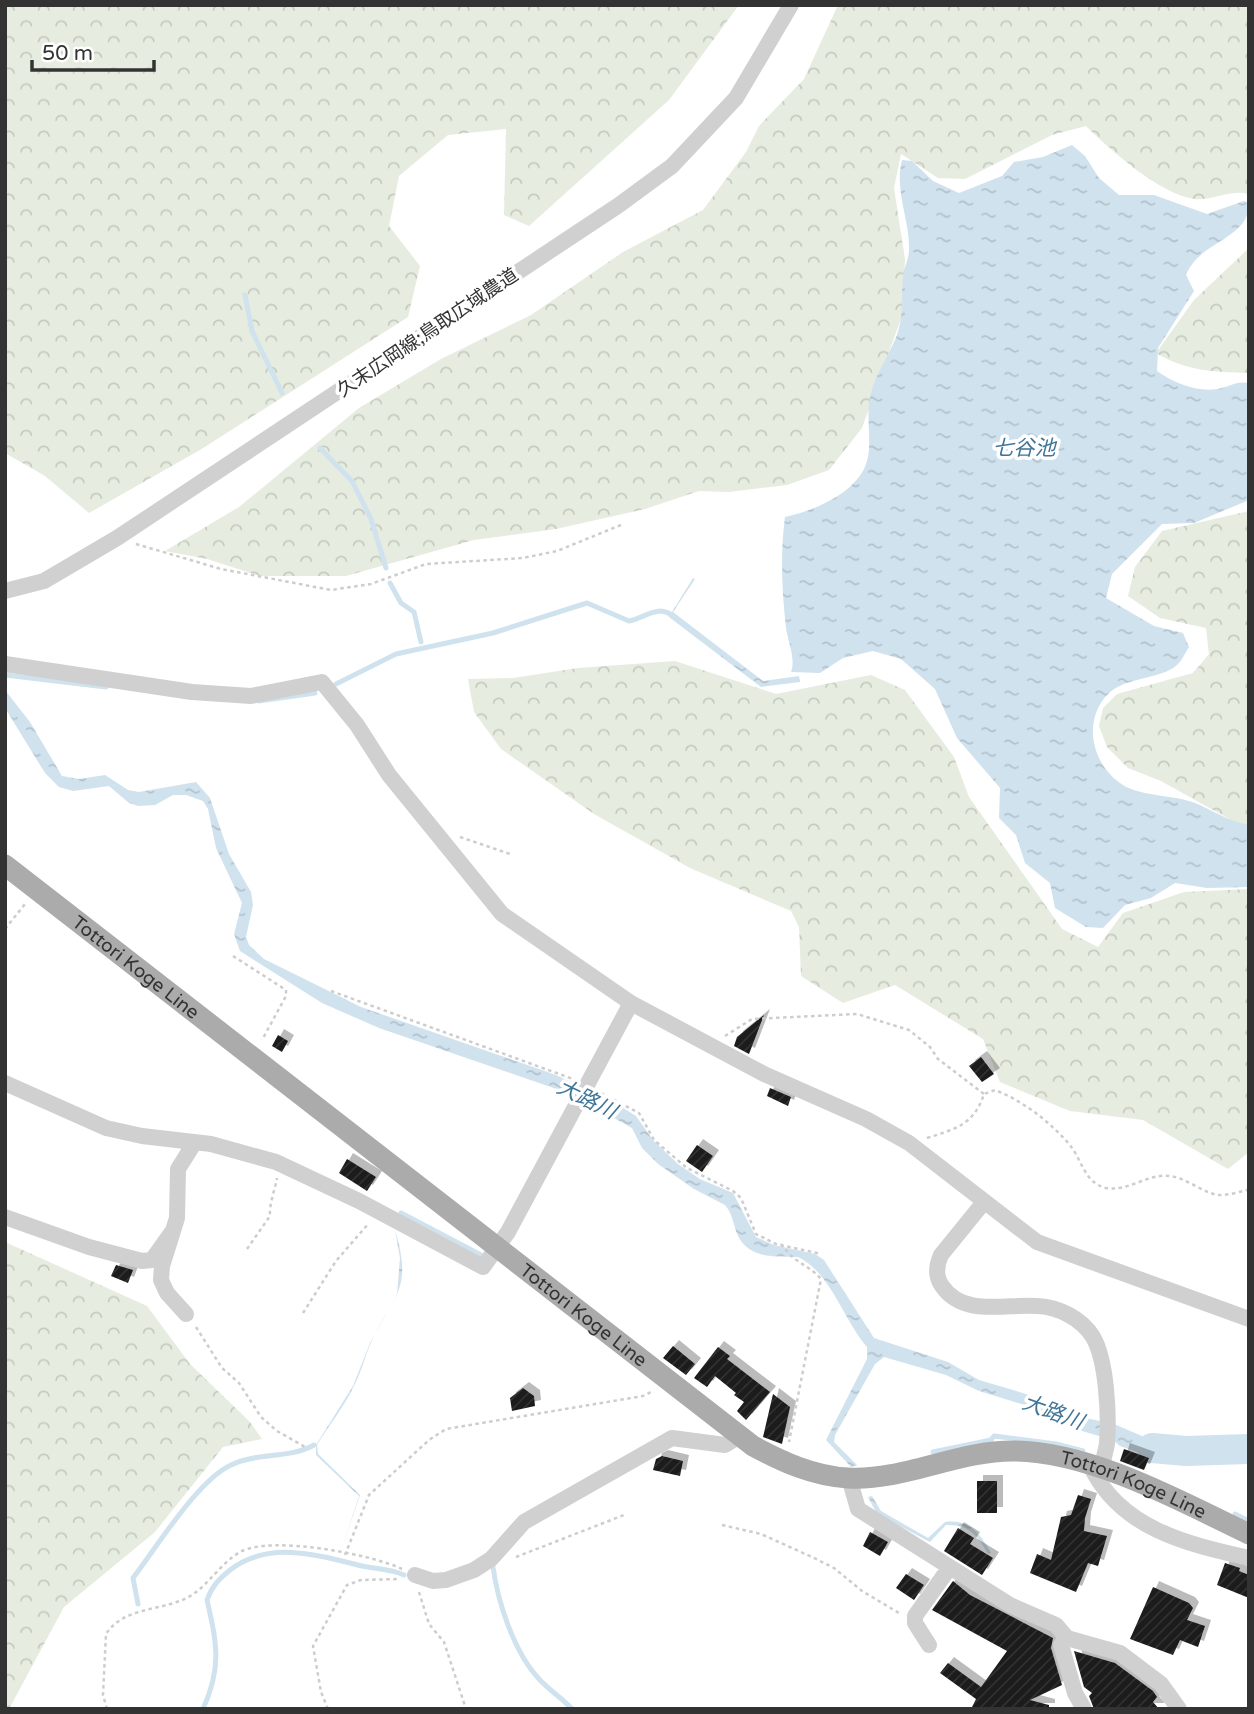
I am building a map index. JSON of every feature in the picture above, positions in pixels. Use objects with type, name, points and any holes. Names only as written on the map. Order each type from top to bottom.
[{"type":"main road","name":"Tottori Koge Line","points":[[5,864],[668,1382],[740,1436],[784,1462],[810,1471],[849,1478],[892,1474],[985,1452],[1051,1454],[1096,1467],[1184,1503],[1249,1534]]},
{"type":"street","name":"久末広岡線;鳥取広域農道","points":[[5,591],[44,581],[117,538],[619,205],[672,166],[736,98],[791,5]]},
{"type":"street","points":[[5,664],[168,688],[251,696],[322,682],[437,834],[502,914],[631,1003],[764,1074],[866,1119],[909,1143],[1037,1242],[1249,1319]]},
{"type":"street","points":[[5,1083],[106,1128],[211,1143],[281,1165],[380,1212],[483,1267],[497,1247],[631,1003]]},
{"type":"street","points":[[186,1314],[167,1293],[161,1280],[162,1266],[177,1218],[178,1169],[195,1142]]},
{"type":"street","points":[[984,1202],[937,1262],[938,1279],[944,1290],[965,1303],[997,1308],[1038,1306],[1053,1309],[1077,1320],[1094,1339],[1102,1366],[1108,1416],[1096,1467],[1099,1485],[1114,1503],[1136,1521],[1185,1541],[1249,1558]]},
{"type":"street","points":[[5,1217],[89,1247],[142,1261],[152,1260],[172,1231]]},
{"type":"street","points":[[415,1575],[433,1581],[446,1580],[491,1559],[524,1522],[672,1438],[725,1445],[740,1436]]},
{"type":"street","points":[[849,1478],[858,1509],[1010,1605],[1056,1625],[1067,1638],[1120,1653],[1161,1684],[1179,1709]]},
{"type":"street","points":[[491,1559],[504,1570]]},
{"type":"street","points":[[929,1645],[915,1620],[950,1567]]},
{"type":"street","points":[[1067,1638],[1061,1645],[1075,1693],[1084,1709]]},
{"type":"path","points":[[117,538],[221,569],[331,590],[371,584],[402,570],[426,564],[523,558],[557,551],[621,525]]},
{"type":"path","points":[[437,834],[470,838],[513,855]]},
{"type":"path","points":[[5,929],[37,889]]},
{"type":"path","points":[[233,956],[286,989],[286,996],[252,1056]]},
{"type":"path","points":[[712,1046],[752,1019],[857,1014],[909,1030],[930,1047],[938,1059],[984,1094]]},
{"type":"path","points":[[909,1143],[963,1127],[974,1119],[984,1094],[995,1090],[1028,1108],[1071,1146],[1089,1178],[1098,1185],[1117,1189],[1167,1175],[1220,1195],[1247,1190]]},
{"type":"path","points":[[247,1249],[270,1216],[269,1207],[277,1191],[276,1180],[281,1165]]},
{"type":"path","points":[[303,1313],[349,1243],[380,1212]]},
{"type":"path","points":[[780,1244],[792,1259],[816,1272],[821,1279],[784,1462]]},
{"type":"path","points":[[186,1314],[222,1368],[239,1383],[261,1417],[307,1448]]},
{"type":"path","points":[[345,1555],[369,1495],[429,1440],[446,1429],[643,1396],[668,1382]]},
{"type":"path","points":[[491,1559],[517,1556],[624,1515]]},
{"type":"path","points":[[722,1525],[761,1534],[812,1557],[834,1568],[886,1606],[915,1620]]},
{"type":"path","points":[[107,1709],[103,1695],[106,1634],[111,1626],[137,1612],[193,1595],[218,1567],[243,1550],[287,1544],[396,1566],[415,1575],[426,1616],[444,1642],[466,1709]]},
{"type":"path","points":[[328,1709],[321,1692],[313,1646],[347,1585],[361,1580],[407,1580],[415,1575]]},
{"type":"green space","points":[[5,5],[739,5],[669,100],[529,226],[504,215],[506,129],[448,135],[399,176],[389,226],[420,266],[408,317],[200,450],[89,513],[45,476],[5,453]]},
{"type":"green space","points":[[838,5],[1249,5],[1249,194],[1235,193],[1194,199],[1166,189],[1136,170],[1086,126],[1052,135],[965,179],[938,178],[901,154],[894,188],[905,259],[903,313],[862,428],[829,470],[787,485],[729,492],[699,491],[645,509],[556,529],[474,540],[346,576],[260,576],[207,559],[165,551],[239,507],[359,408],[441,359],[531,315],[623,252],[703,210],[746,152],[759,126],[804,79]]},
{"type":"green space","points":[[1249,248],[1249,373],[1189,367],[1156,353],[1194,300]]},
{"type":"green space","points":[[1249,511],[1249,830],[1161,781],[1128,768],[1107,747],[1099,726],[1103,708],[1117,694],[1193,673],[1209,654],[1206,628],[1160,618],[1128,596],[1135,567],[1162,531]]},
{"type":"green space","points":[[675,661],[776,694],[871,675],[905,690],[954,757],[969,797],[1062,929],[1098,947],[1123,913],[1184,892],[1249,889],[1249,1152],[1228,1169],[1143,1120],[1070,1111],[1000,1082],[983,1039],[895,985],[843,1003],[801,976],[799,927],[791,911],[690,868],[594,814],[501,749],[474,712],[468,679],[513,678],[578,668]]},
{"type":"green space","points":[[5,1242],[147,1306],[190,1364],[250,1422],[262,1439],[223,1447],[155,1532],[64,1607],[9,1709],[5,1709]]},
{"type":"water","name":"七谷池","points":[[1072,145],[1085,156],[1099,178],[1119,195],[1154,195],[1207,214],[1244,201],[1249,203],[1247,215],[1241,225],[1202,254],[1186,275],[1194,291],[1158,348],[1157,371],[1171,380],[1205,390],[1249,383],[1249,500],[1194,523],[1162,524],[1112,574],[1106,598],[1154,626],[1183,633],[1189,647],[1177,665],[1170,670],[1125,684],[1109,693],[1100,704],[1093,729],[1098,755],[1112,777],[1123,785],[1138,791],[1187,800],[1249,825],[1249,887],[1207,888],[1175,883],[1151,898],[1125,905],[1103,928],[1086,927],[1055,908],[1050,883],[1025,863],[1016,835],[999,818],[1000,788],[957,738],[935,689],[901,659],[873,651],[843,658],[820,673],[791,672],[792,656],[786,628],[783,587],[782,545],[785,517],[815,508],[844,492],[859,477],[867,460],[869,404],[877,377],[899,328],[903,276],[909,253],[900,183],[902,160],[912,161],[933,181],[959,193],[1002,176],[1014,162],[1043,157]]},
{"type":"water","points":[[693,578],[695,579],[673,612],[763,681],[799,676],[800,682],[761,687],[669,617]]},
{"type":"water","points":[[5,690],[30,722],[62,776],[79,779],[105,775],[128,790],[139,792],[196,782],[210,798],[229,854],[251,892],[253,905],[246,937],[249,945],[264,959],[361,1007],[556,1075],[617,1104],[636,1116],[653,1140],[678,1164],[700,1179],[733,1193],[756,1237],[774,1245],[815,1254],[824,1260],[874,1338],[948,1362],[979,1380],[1026,1394],[1072,1415],[1114,1424],[1170,1448],[1187,1447],[1192,1457],[1166,1459],[1149,1456],[1120,1446],[1113,1440],[1068,1427],[1028,1406],[979,1391],[946,1375],[884,1357],[875,1364],[835,1435],[834,1442],[857,1465],[851,1467],[826,1440],[867,1359],[867,1347],[828,1285],[809,1264],[798,1257],[757,1253],[743,1244],[725,1205],[694,1189],[658,1164],[642,1148],[632,1128],[571,1094],[379,1028],[322,1003],[240,951],[234,934],[242,903],[216,848],[208,809],[203,801],[186,795],[173,795],[155,805],[138,806],[129,803],[109,786],[73,791],[59,787],[45,773],[5,708]]},
{"type":"water","points":[[395,1230],[402,1267],[397,1294],[400,1258]]},
{"type":"water","points":[[377,1330],[350,1394],[317,1445],[318,1454],[360,1495],[343,1545],[359,1496],[316,1455],[316,1445],[353,1386],[370,1343]]},
{"type":"water","points":[[872,1496],[881,1511],[928,1538],[945,1522],[967,1525],[983,1539],[991,1553],[988,1554],[972,1532],[954,1525],[946,1525],[930,1542],[877,1514],[868,1497]]},
{"type":"building","points":[[764,1015],[749,1054],[734,1046],[737,1037]]},
{"type":"building","points":[[278,1035],[288,1041],[282,1052],[272,1046]]},
{"type":"building","points":[[981,1057],[994,1074],[982,1082],[969,1066]]},
{"type":"building","points":[[770,1088],[791,1097],[788,1106],[767,1096]]},
{"type":"building","points":[[697,1145],[713,1156],[702,1172],[686,1161]]},
{"type":"building","points":[[347,1159],[376,1177],[367,1191],[339,1173]]},
{"type":"building","points":[[116,1265],[133,1270],[128,1283],[111,1276]]},
{"type":"building","points":[[673,1346],[695,1364],[686,1375],[663,1358]]},
{"type":"building","points":[[718,1347],[730,1356],[727,1359],[770,1392],[746,1420],[737,1411],[744,1402],[715,1376],[707,1387],[694,1378]]},
{"type":"building","points":[[523,1388],[534,1396],[535,1406],[512,1411],[510,1398]]},
{"type":"building","points":[[773,1394],[790,1407],[782,1444],[763,1437]]},
{"type":"building","points":[[1124,1449],[1149,1458],[1144,1470],[1120,1461]]},
{"type":"building","points":[[662,1456],[683,1461],[680,1476],[653,1470],[656,1459]]},
{"type":"building","points":[[977,1481],[997,1481],[997,1513],[977,1513]]},
{"type":"building","points":[[1078,1495],[1091,1499],[1084,1531],[1107,1536],[1098,1566],[1088,1563],[1076,1592],[1030,1573],[1037,1554],[1051,1560],[1061,1517],[1071,1515]]},
{"type":"building","points":[[958,1528],[974,1538],[970,1544],[993,1558],[982,1575],[944,1551]]},
{"type":"building","points":[[870,1532],[888,1542],[880,1556],[863,1546]]},
{"type":"building","points":[[1225,1563],[1240,1568],[1239,1571],[1249,1575],[1249,1598],[1217,1585]]},
{"type":"building","points":[[906,1574],[924,1585],[914,1600],[896,1588]]},
{"type":"building","points":[[953,1581],[970,1595],[1053,1638],[1051,1648],[1062,1685],[1030,1700],[1049,1705],[1049,1709],[971,1709],[976,1699],[940,1673],[948,1663],[981,1687],[1007,1651],[932,1610]]},
{"type":"building","points":[[1153,1587],[1189,1603],[1193,1608],[1187,1620],[1205,1626],[1198,1647],[1180,1640],[1173,1655],[1130,1639]]},
{"type":"building","points":[[1074,1651],[1115,1663],[1153,1691],[1157,1697],[1153,1702],[1159,1709],[1094,1709],[1089,1696],[1092,1693],[1084,1687]]},
{"type":"waterway","points":[[245,295],[252,331],[282,393]]},
{"type":"waterway","points":[[320,448],[352,481],[371,519],[386,568]]},
{"type":"waterway","points":[[390,583],[401,603],[414,612],[421,642]]},
{"type":"waterway","points":[[336,684],[396,654],[493,633],[587,603],[629,621],[657,611],[674,617]]},
{"type":"waterway","points":[[5,675],[106,687]]},
{"type":"waterway","points":[[259,701],[315,693]]},
{"type":"waterway","points":[[401,1213],[481,1255]]},
{"type":"waterway","points":[[933,1452],[991,1440],[994,1436],[1056,1444],[1083,1451]]},
{"type":"waterway","points":[[138,1604],[133,1578],[178,1516],[218,1473],[241,1461],[294,1452],[314,1445]]},
{"type":"waterway","name":"大路川","points":[[1152,1448],[1186,1451],[1249,1449]]},
{"type":"waterway","points":[[1235,1514],[1249,1521]]},
{"type":"waterway","points":[[203,1709],[213,1680],[216,1655],[207,1600],[216,1583],[230,1570],[261,1555],[294,1553],[404,1575]]},
{"type":"waterway","points":[[493,1567],[503,1611],[522,1655],[539,1679],[572,1709]]}]
